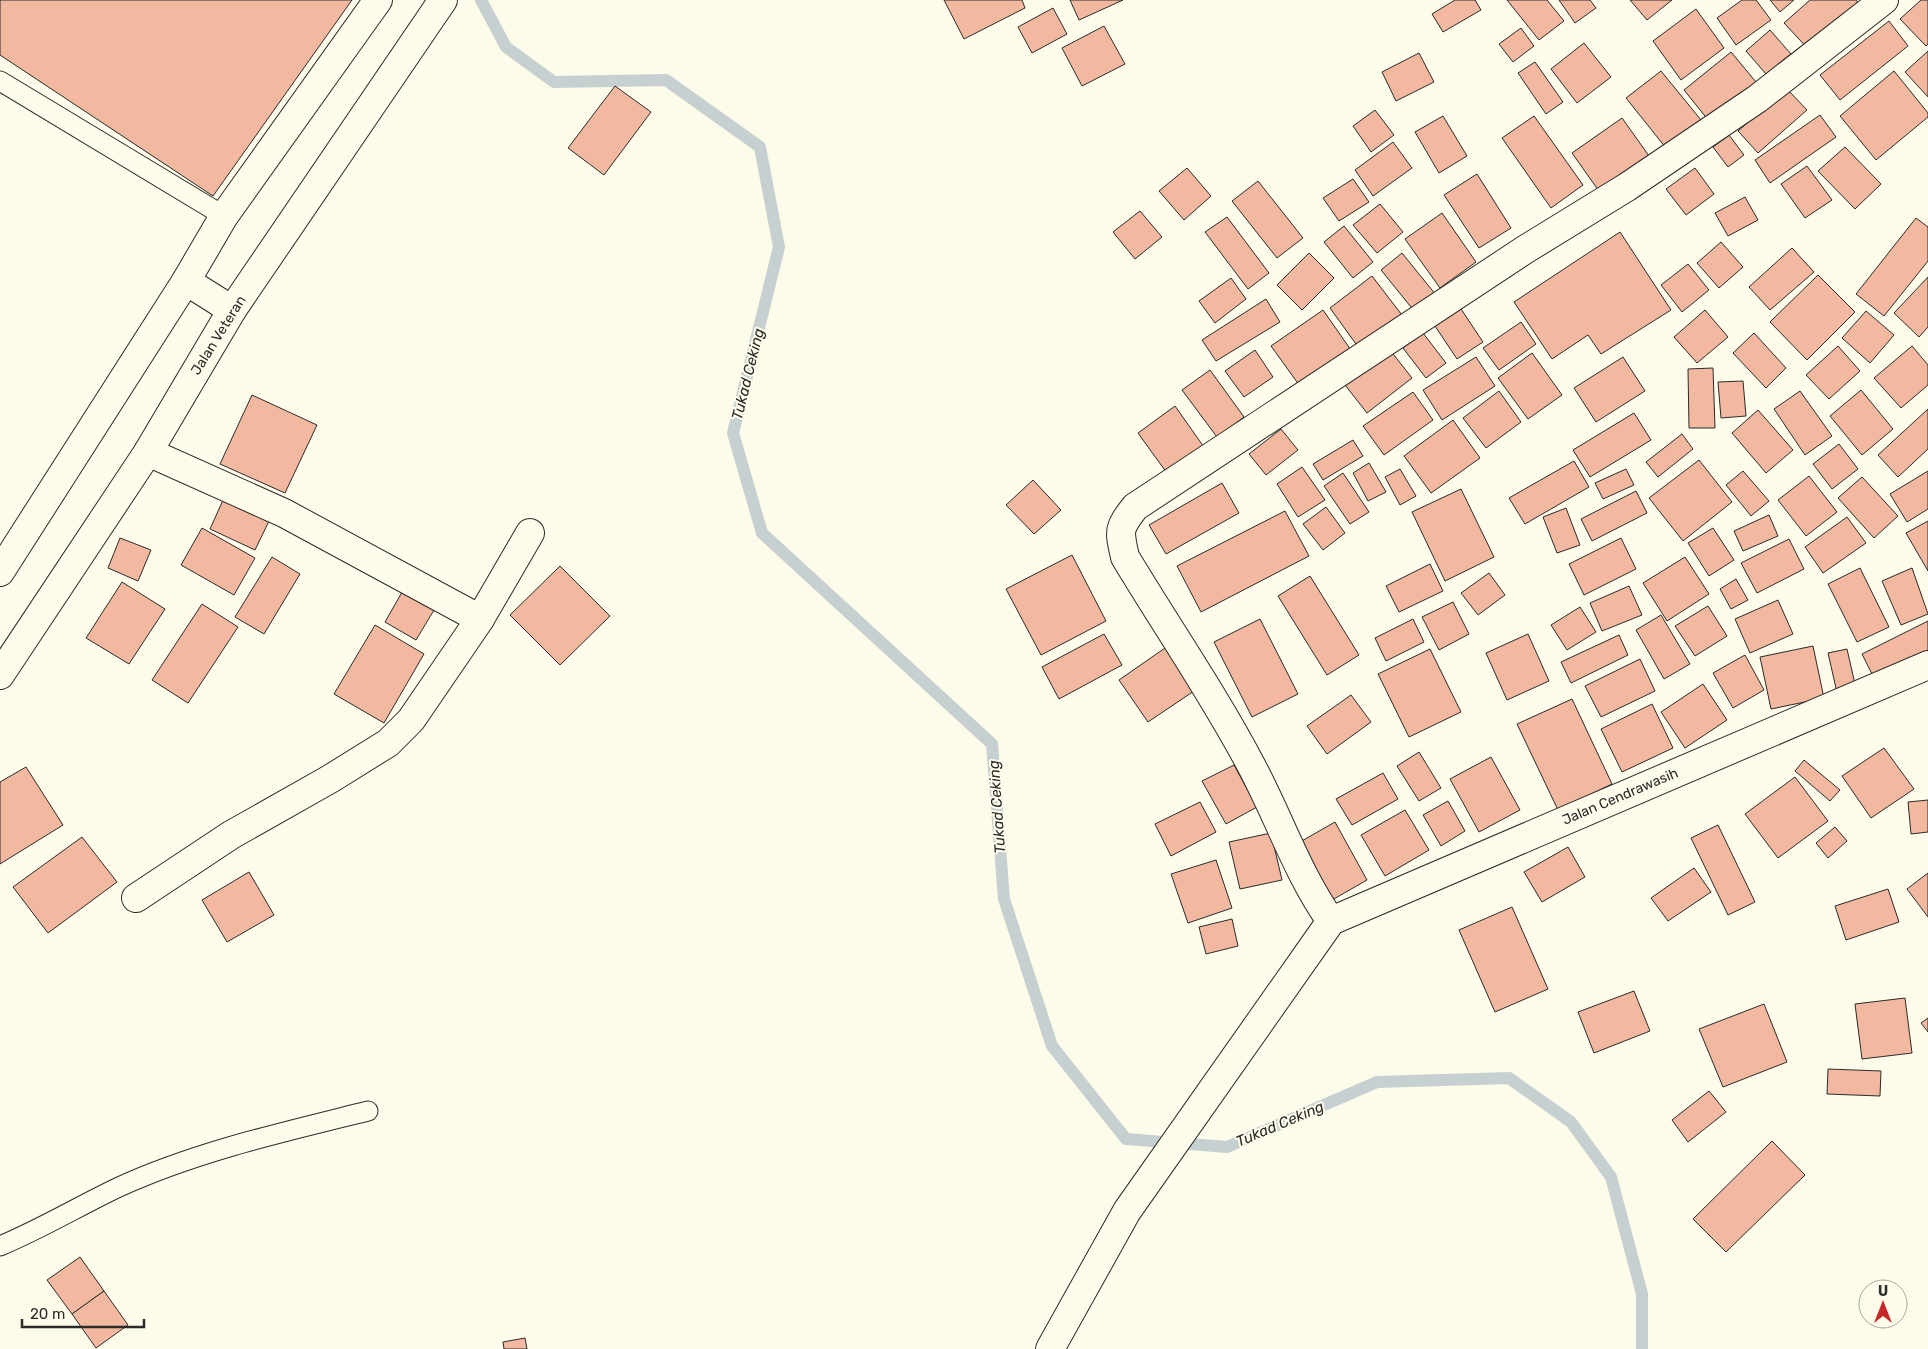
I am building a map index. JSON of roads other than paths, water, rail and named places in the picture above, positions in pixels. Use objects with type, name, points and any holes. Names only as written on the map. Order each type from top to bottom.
[{"type":"street","points":[[0,572],[186,281],[224,216],[378,0]]},
{"type":"street","name":"Jalan Veteran","points":[[0,675],[148,452],[232,310],[443,0]]},
{"type":"street","points":[[1050,1349],[1127,1211],[1228,1067],[1325,912],[1307,885],[1252,766],[1215,701],[1125,557],[1121,537],[1121,524],[1135,507],[1526,249],[1627,187],[1757,98],[1884,0]]},
{"type":"street","points":[[186,281],[232,310]]},
{"type":"street","points":[[148,452],[284,513],[480,619]]},
{"type":"street","points":[[136,898],[231,835],[330,779],[388,743],[411,720],[480,619],[530,533]]},
{"type":"street","name":"Jalan Cendrawasih","points":[[1325,912],[1928,665]]},
{"type":"lane","points":[[0,81],[224,216]]},
{"type":"lane","points":[[0,1246],[119,1188],[188,1160],[241,1143],[368,1111]]},
{"type":"waterway","name":"Tukad Ceking","points":[[481,0],[506,47],[554,82],[666,80],[760,147],[779,247],[733,433],[762,533],[992,744],[1004,899],[1052,1046],[1126,1139],[1227,1147],[1377,1082],[1509,1078],[1571,1122],[1611,1177],[1642,1294],[1642,1349]]}]
